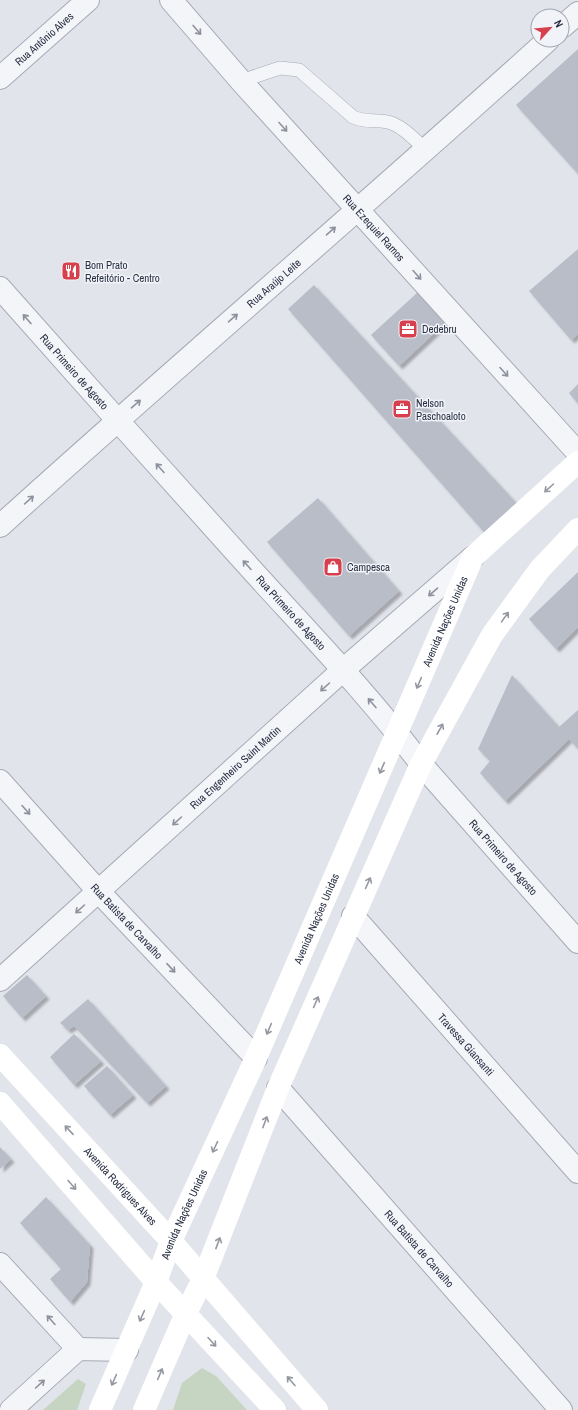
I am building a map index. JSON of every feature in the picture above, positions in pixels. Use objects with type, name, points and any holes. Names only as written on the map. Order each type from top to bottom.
[{"type":"main road","name":"Avenida Nações Unidas","points":[[100,1410],[156,1282],[171,1241],[256,1058],[398,732],[472,557],[578,462]]},
{"type":"main road","points":[[144,1410],[186,1313],[204,1279],[278,1088],[421,764],[492,635],[540,569],[578,529]]},
{"type":"main road","name":"Avenida Rodrigues Alves","points":[[0,1055],[171,1241],[316,1410]]},
{"type":"main road","points":[[0,1103],[156,1282],[275,1410]]},
{"type":"street","name":"Rua Antônio Alves","points":[[0,78],[88,0]]},
{"type":"street","name":"Rua Ezequiel Ramos","points":[[171,0],[241,81],[578,453]]},
{"type":"street","points":[[570,20],[578,13]]},
{"type":"street","name":"Rua Araújo Leite","points":[[0,526],[117,420],[357,208],[426,150],[539,48]]},
{"type":"street","name":"Rua Primeiro de Agosto","points":[[0,288],[398,732],[421,764],[578,942]]},
{"type":"street","name":"Rua Engenheiro Saint Martin","points":[[0,980],[343,670],[472,557]]},
{"type":"street","name":"Rua Batista de Carvalho","points":[[0,781],[99,892],[256,1058]]},
{"type":"street","name":"Travessa Giansanti","points":[[353,916],[578,1172]]},
{"type":"street","name":"Rua Batista de Carvalho","points":[[278,1088],[560,1410]]},
{"type":"street","points":[[0,1264],[78,1349]]},
{"type":"street","points":[[11,1410],[78,1349],[127,1350]]},
{"type":"lane","points":[[241,81],[280,68],[299,70],[353,117],[363,121],[387,122],[401,128],[426,150]]},
{"type":"green space","points":[[202,1368],[216,1376],[247,1410],[173,1410],[182,1383]]},
{"type":"green space","points":[[78,1379],[86,1384],[77,1410],[43,1410]]},
{"type":"building","points":[[578,49],[578,174],[516,105]]},
{"type":"building","points":[[578,249],[578,334],[571,340],[529,291]]},
{"type":"building","name":"Nelson Paschoaloto","points":[[314,285],[521,508],[490,539],[288,309]]},
{"type":"building","name":"Dedebru","points":[[418,292],[445,323],[399,366],[371,335]]},
{"type":"building","points":[[578,384],[578,404],[569,393]]},
{"type":"building","name":"Campesca","points":[[318,498],[399,591],[349,636],[267,542]]},
{"type":"building","points":[[578,572],[578,627],[556,649],[529,619]]},
{"type":"building","points":[[512,675],[559,727],[578,710],[578,749],[569,739],[505,801],[480,773],[490,761],[478,749]]},
{"type":"building","points":[[27,975],[46,996],[22,1018],[3,996]]},
{"type":"building","points":[[88,999],[166,1086],[147,1103],[74,1026],[68,1030],[60,1023]]},
{"type":"building","points":[[74,1034],[101,1061],[74,1085],[50,1057]]},
{"type":"building","points":[[107,1066],[133,1095],[110,1115],[84,1086]]},
{"type":"building","points":[[0,1147],[11,1159],[0,1169]]},
{"type":"building","points":[[46,1197],[90,1245],[87,1282],[70,1302],[50,1279],[61,1269],[20,1223]]},
{"type":"place","name":"Bom Prato Refeitório - Centro","points":[[71,271]]},
{"type":"place","name":"Dedebru","points":[[408,329]]},
{"type":"place","name":"Nelson Paschoaloto","points":[[402,409]]},
{"type":"place","name":"Campesca","points":[[333,567]]}]
